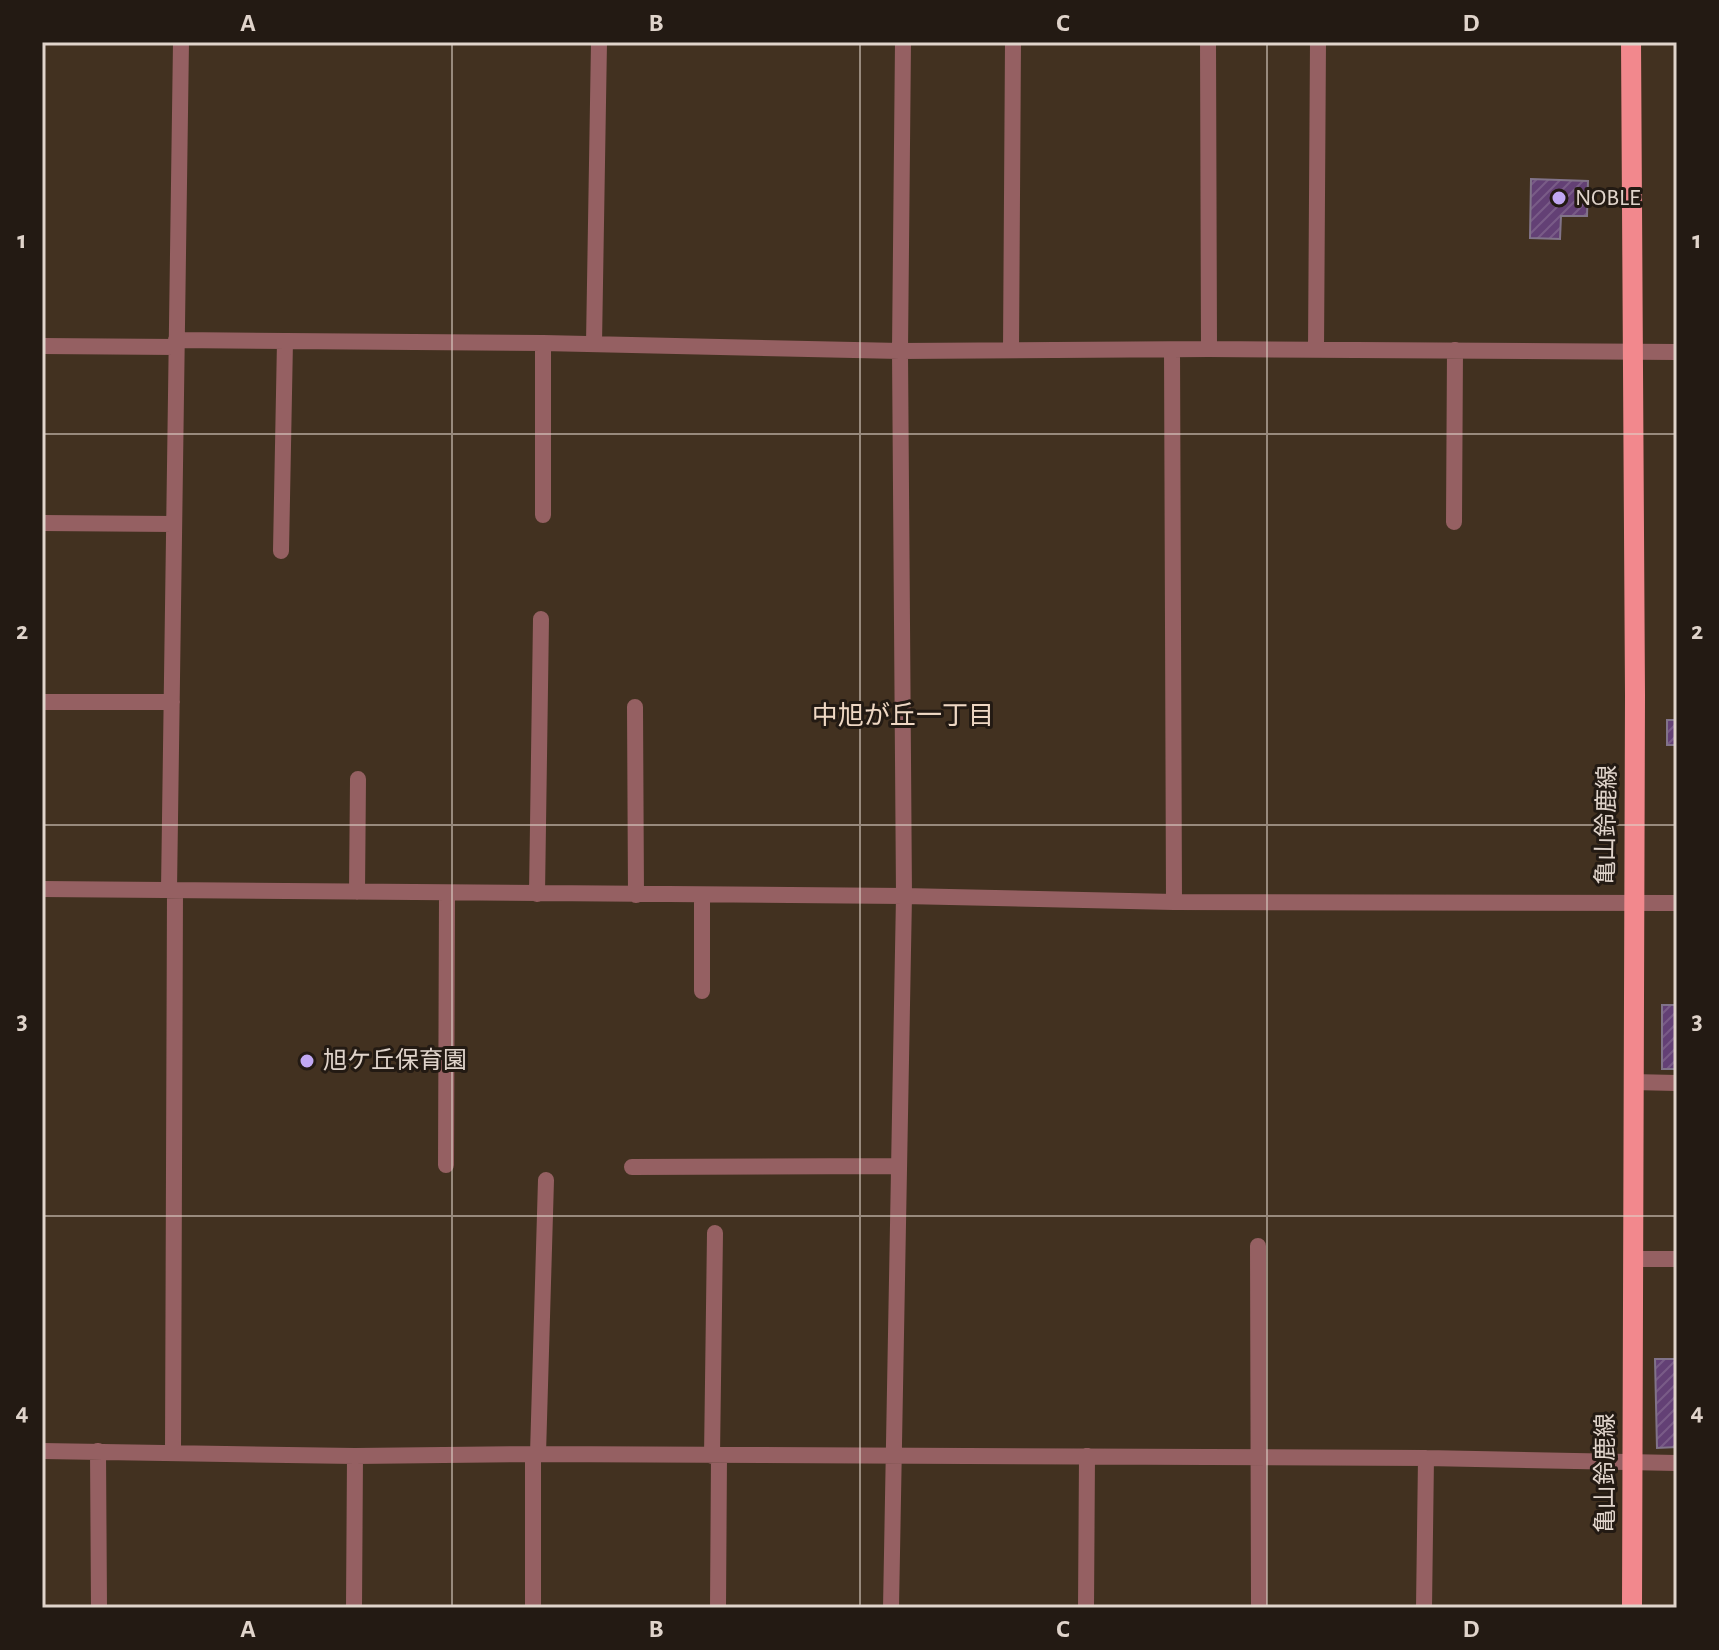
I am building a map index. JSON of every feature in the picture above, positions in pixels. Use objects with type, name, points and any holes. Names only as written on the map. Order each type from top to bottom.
[{"type":"main road","name":"亀山鈴鹿線","points":[[1631,42],[1634,352],[1632,1608]]},
{"type":"street","points":[[173,1452],[172,702],[181,42]]},
{"type":"street","points":[[594,344],[599,42]]},
{"type":"street","points":[[891,1608],[904,896],[900,351],[903,42]]},
{"type":"street","points":[[1011,350],[1013,42]]},
{"type":"street","points":[[1208,42],[1209,349]]},
{"type":"street","points":[[1316,350],[1318,42]]},
{"type":"street","points":[[281,551],[285,341]]},
{"type":"street","points":[[42,346],[285,341],[900,351],[1677,352]]},
{"type":"street","points":[[543,343],[543,515]]},
{"type":"street","points":[[1172,350],[1174,902]]},
{"type":"street","points":[[1454,522],[1455,350]]},
{"type":"street","points":[[42,523],[174,524]]},
{"type":"street","points":[[537,894],[541,619]]},
{"type":"street","points":[[42,702],[172,702]]},
{"type":"street","points":[[635,707],[636,895]]},
{"type":"street","points":[[357,892],[358,779]]},
{"type":"street","points":[[42,889],[904,896],[1174,902],[1677,903]]},
{"type":"street","points":[[446,1165],[447,893]]},
{"type":"street","points":[[702,895],[702,991]]},
{"type":"street","points":[[1632,1082],[1677,1083]]},
{"type":"street","points":[[632,1167],[898,1166]]},
{"type":"street","points":[[533,1608],[535,1454],[546,1180]]},
{"type":"street","points":[[715,1233],[718,1608]]},
{"type":"street","points":[[1258,1246],[1259,1608]]},
{"type":"street","points":[[1632,1259],[1677,1259]]},
{"type":"street","points":[[42,1451],[355,1456],[1426,1458],[1677,1463]]},
{"type":"street","points":[[98,1451],[99,1608]]},
{"type":"street","points":[[354,1608],[355,1456]]},
{"type":"street","points":[[1086,1608],[1087,1456]]},
{"type":"street","points":[[1424,1608],[1426,1458]]},
{"type":"building","name":"NOBLE","points":[[1531,179],[1588,181],[1587,216],[1561,216],[1560,239],[1530,238]]},
{"type":"building","points":[[1667,720],[1677,720],[1677,745],[1667,745]]},
{"type":"building","points":[[1662,1005],[1677,1005],[1677,1069],[1662,1069]]},
{"type":"building","points":[[1655,1359],[1677,1359],[1677,1447],[1657,1448]]},
{"type":"place","name":"NOBLE","points":[[1559,198]]},
{"type":"place","name":"旭ケ丘保育園","points":[[307,1061]]},
{"type":"district","name":"中旭が丘一丁目","points":[[903,716]]}]
